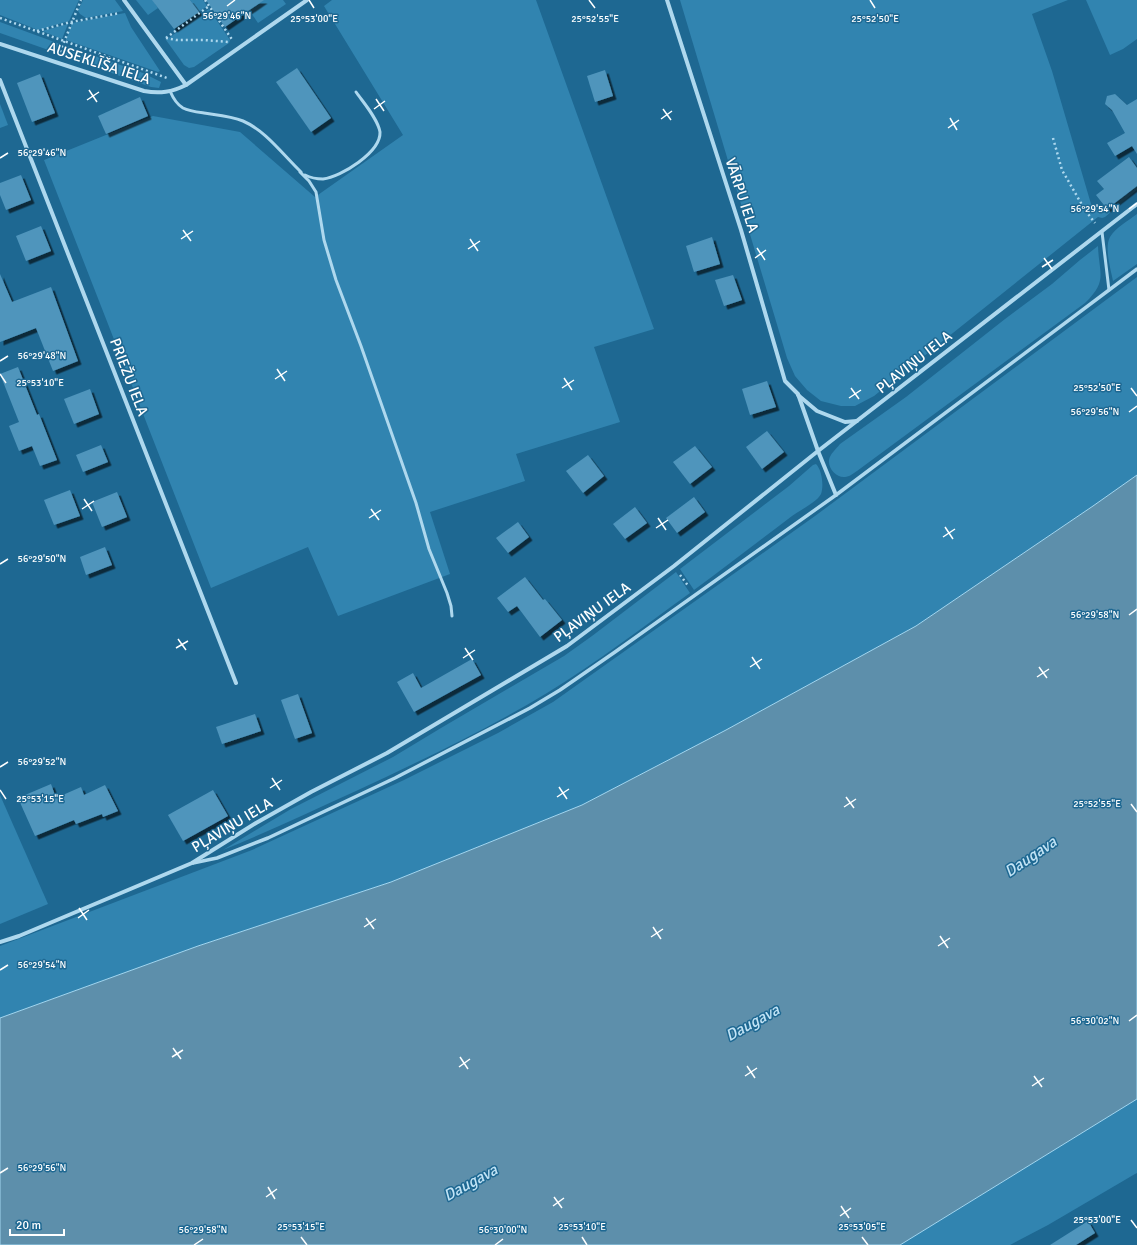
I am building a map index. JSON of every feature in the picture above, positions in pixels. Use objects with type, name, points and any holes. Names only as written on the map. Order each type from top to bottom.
[{"type":"street","points":[[124,0],[186,85]]},
{"type":"street","name":"AUSEKLĪŠA IELA","points":[[0,44],[56,61],[144,91],[153,93],[170,92],[186,85],[308,0]]},
{"type":"street","name":"VĀRPU IELA","points":[[667,0],[741,230],[785,381],[817,411],[845,422],[858,421]]},
{"type":"street","name":"PRIEŽU IELA","points":[[0,80],[236,682]]},
{"type":"street","name":"PĻAVIŅU IELA","points":[[0,942],[19,936],[192,863],[256,823],[311,792],[393,750],[567,646],[674,566],[818,451],[1137,204]]},
{"type":"street","points":[[192,863],[217,858],[268,838],[395,778],[499,725],[560,690],[616,652],[836,495],[1137,269]]},
{"type":"street","name":"VĀRPU IELA","points":[[798,394],[818,451],[836,495]]},
{"type":"lane","points":[[170,92],[177,104],[183,108],[190,111],[233,118],[254,128],[268,139],[310,181],[316,192],[324,240],[336,280],[361,346],[416,503],[429,549],[447,593],[452,616]]},
{"type":"lane","points":[[300,172],[307,176],[324,179],[362,160],[376,146],[379,140],[380,132],[376,120],[356,92]]},
{"type":"lane","points":[[1102,232],[1109,290]]},
{"type":"path","points":[[56,61],[81,0]]},
{"type":"path","points":[[205,0],[238,49]]},
{"type":"path","points":[[157,44],[209,6]]},
{"type":"path","points":[[37,32],[71,22],[132,11]]},
{"type":"path","points":[[0,18],[186,85]]},
{"type":"path","points":[[166,38],[176,40],[233,42]]},
{"type":"path","points":[[1053,138],[1062,170],[1085,210],[1102,232]]},
{"type":"path","points":[[674,566],[695,596]]},
{"type":"shaded area","points":[[0,0],[79,0],[69,21],[38,30],[0,15]]},
{"type":"shaded area","points":[[83,0],[115,0],[123,11],[86,18],[78,11]]},
{"type":"shaded area","points":[[136,0],[153,0],[158,8],[148,15]]},
{"type":"shaded area","points":[[190,0],[203,0],[207,6],[199,12]]},
{"type":"shaded area","points":[[263,0],[283,0],[286,4],[258,23],[249,10]]},
{"type":"shaded area","points":[[332,0],[536,0],[654,329],[594,347],[620,422],[516,454],[525,481],[430,512],[450,574],[338,616],[308,547],[211,588],[44,160],[153,116],[240,132],[315,197],[403,135],[324,6]]},
{"type":"shaded area","points":[[680,0],[1068,0],[1032,14],[1052,71],[1091,204],[1103,213],[1137,186],[1137,190],[1105,217],[1098,217],[874,396],[855,406],[841,406],[821,401],[807,390],[795,376],[787,358]]},
{"type":"shaded area","points":[[1086,0],[1137,0],[1137,39],[1123,49],[1110,55]]},
{"type":"shaded area","points":[[209,9],[230,40],[229,43],[194,67],[189,68],[184,65],[166,40]]},
{"type":"shaded area","points":[[125,13],[131,27],[160,71],[158,72],[66,40],[72,23]]},
{"type":"shaded area","points":[[0,22],[60,44],[57,53],[0,33]]},
{"type":"shaded area","points":[[68,24],[62,39],[42,31]]},
{"type":"shaded area","points":[[64,45],[143,73],[161,82],[159,88],[151,87],[61,55]]},
{"type":"shaded area","points":[[0,104],[8,125],[0,128]]},
{"type":"shaded area","points":[[1137,214],[1137,264],[1113,281],[1108,259],[1108,242],[1115,230]]},
{"type":"shaded area","points":[[1098,246],[1100,271],[1099,283],[1097,288],[1085,303],[854,473],[842,477],[832,470],[829,460],[840,444],[906,397],[1052,284]]},
{"type":"shaded area","points":[[1137,277],[1137,475],[916,626],[726,730],[582,805],[391,882],[198,946],[0,1018],[0,946],[252,850],[404,780],[498,733],[553,702],[815,516]]},
{"type":"shaded area","points":[[816,464],[820,470],[822,483],[822,491],[819,497],[694,590],[680,569]]},
{"type":"shaded area","points":[[676,572],[690,593],[601,657],[547,693],[500,720],[428,757],[257,836],[223,850],[291,809],[393,757],[564,656]]},
{"type":"shaded area","points":[[0,795],[48,904],[0,924]]},
{"type":"shaded area","points":[[1137,1099],[1137,1173],[1048,1225],[1010,1245],[900,1245]]},
{"type":"water","name":"Daugava","points":[[1137,475],[1137,1099],[900,1245],[0,1245],[0,1018],[198,946],[391,882],[582,805],[726,730],[916,626]]},
{"type":"building","points":[[152,0],[190,0],[199,12],[174,29]]},
{"type":"building","points":[[206,0],[264,0],[225,27]]},
{"type":"building","points":[[297,68],[331,118],[311,132],[276,82]]},
{"type":"building","points":[[605,70],[613,96],[595,102],[587,76]]},
{"type":"building","points":[[40,74],[55,113],[32,122],[17,83]]},
{"type":"building","points":[[1115,94],[1127,105],[1137,99],[1137,154],[1132,146],[1115,156],[1107,143],[1125,133],[1112,110],[1105,104],[1107,96]]},
{"type":"building","points":[[140,97],[148,116],[106,134],[98,116]]},
{"type":"building","points":[[1129,157],[1137,168],[1137,186],[1107,209],[1096,195],[1104,189],[1097,181]]},
{"type":"building","points":[[21,175],[31,200],[6,210],[0,195],[0,183]]},
{"type":"building","points":[[41,226],[51,251],[26,261],[16,236]]},
{"type":"building","points":[[712,237],[720,264],[694,272],[686,246]]},
{"type":"building","points":[[0,274],[12,302],[51,287],[78,361],[53,371],[36,328],[0,342]]},
{"type":"building","points":[[733,275],[742,300],[724,306],[715,280]]},
{"type":"building","points":[[18,367],[57,460],[40,466],[32,446],[19,451],[9,426],[19,422],[0,374]]},
{"type":"building","points":[[767,381],[776,407],[750,415],[742,389]]},
{"type":"building","points":[[90,389],[99,414],[74,424],[64,399]]},
{"type":"building","points":[[767,431],[784,452],[762,469],[746,447]]},
{"type":"building","points":[[101,445],[108,462],[83,472],[76,455]]},
{"type":"building","points":[[695,446],[712,467],[690,484],[673,462]]},
{"type":"building","points":[[588,455],[604,476],[583,493],[566,471]]},
{"type":"building","points":[[70,490],[80,516],[54,525],[44,500]]},
{"type":"building","points":[[117,492],[127,517],[102,527],[92,502]]},
{"type":"building","points":[[694,497],[705,512],[677,533],[666,518]]},
{"type":"building","points":[[635,507],[647,523],[625,539],[613,524]]},
{"type":"building","points":[[518,522],[529,537],[508,553],[496,538]]},
{"type":"building","points":[[105,547],[112,565],[86,575],[80,557]]},
{"type":"building","points":[[525,577],[543,600],[545,599],[562,620],[540,637],[517,606],[508,612],[497,598]]},
{"type":"building","points":[[472,659],[481,675],[414,712],[397,682],[413,673],[421,688]]},
{"type":"building","points":[[298,694],[312,733],[295,739],[281,700]]},
{"type":"building","points":[[255,714],[261,731],[222,744],[216,727]]},
{"type":"building","points":[[51,784],[56,798],[81,787],[84,795],[105,785],[118,811],[103,817],[102,814],[76,824],[74,820],[35,836],[18,798]]},
{"type":"building","points":[[213,790],[228,816],[183,841],[168,815]]},
{"type":"building","points":[[1088,1221],[1095,1233],[1076,1245],[1050,1245]]}]
